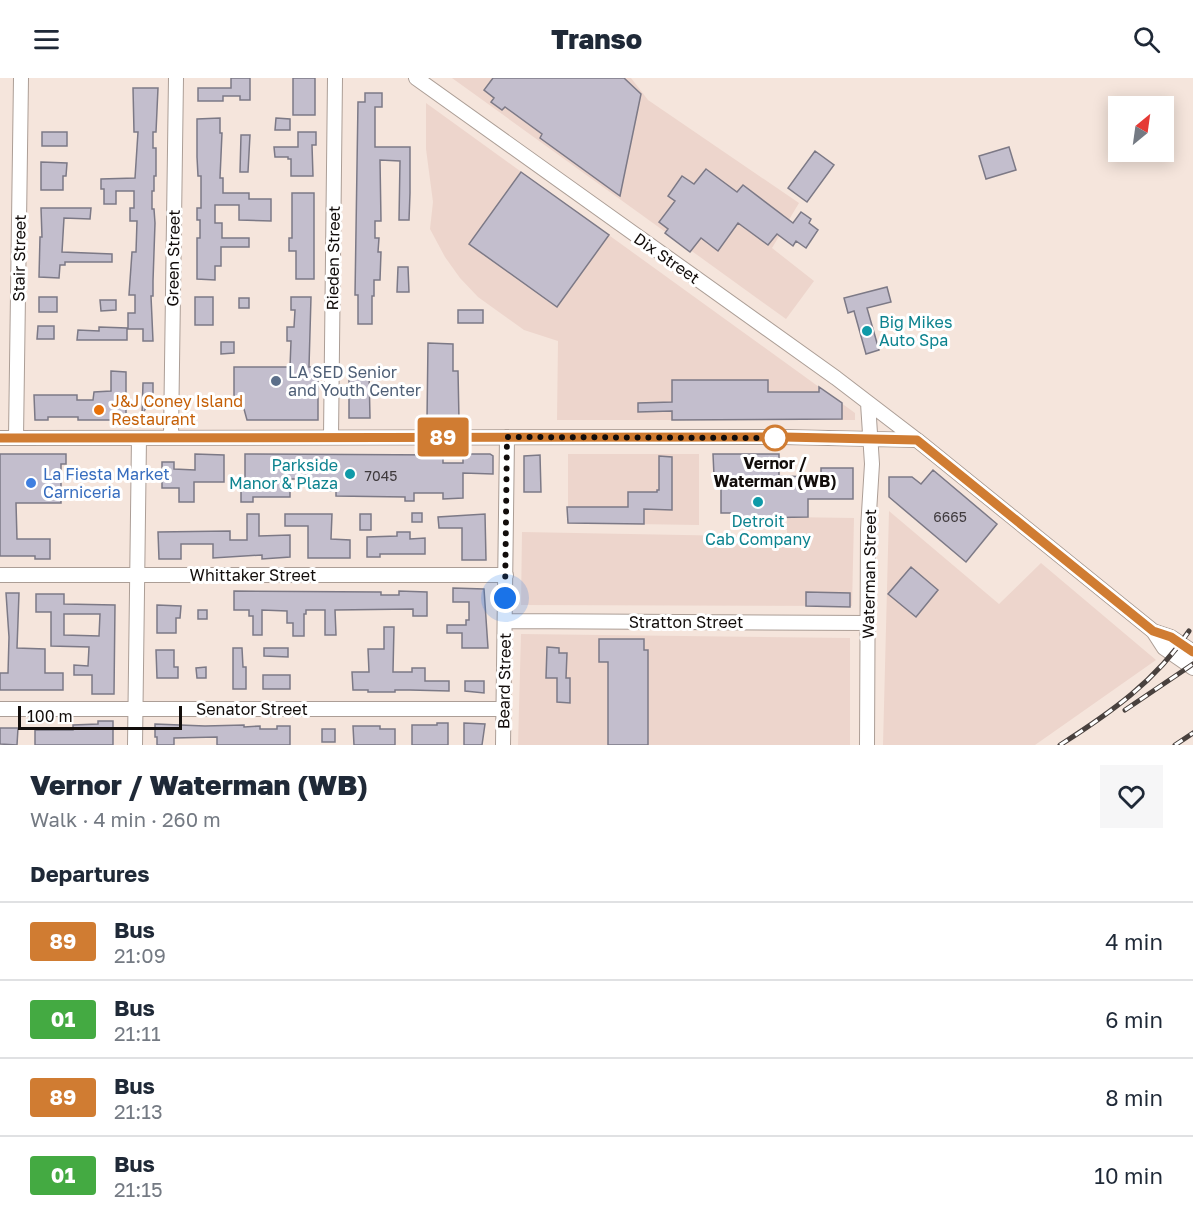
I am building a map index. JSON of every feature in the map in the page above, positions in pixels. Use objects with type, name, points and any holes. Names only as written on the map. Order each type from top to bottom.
[{"type":"street","name":"Stair Street","points":[[16,438],[21,78]]},
{"type":"street","name":"Green Street","points":[[171,437],[176,78]]},
{"type":"street","name":"Rieden Street","points":[[330,437],[335,78]]},
{"type":"street","name":"Dix Street","points":[[416,78],[868,403],[1153,631]]},
{"type":"street","name":"Waterman Street","points":[[867,745],[868,529],[872,439],[868,403]]},
{"type":"street","points":[[0,438],[507,437],[917,440]]},
{"type":"street","name":"Beard Street","points":[[503,745],[507,437]]},
{"type":"street","points":[[135,745],[139,438]]},
{"type":"street","name":"Whittaker Street","points":[[0,575],[506,575]]},
{"type":"street","name":"Stratton Street","points":[[505,621],[868,623]]},
{"type":"street","points":[[1153,631],[1171,637],[1193,652]]},
{"type":"street","points":[[1153,631],[1164,648],[1193,668]]},
{"type":"street","name":"Senator Street","points":[[0,709],[504,709]]},
{"type":"shaded area","points":[[452,78],[631,78],[648,100],[799,203],[772,248],[814,281],[786,319]]},
{"type":"shaded area","points":[[426,103],[855,413],[855,420],[557,420],[558,341],[524,330],[478,297],[445,257],[430,229],[433,202],[426,149]]},
{"type":"shaded area","points":[[568,454],[699,454],[699,525],[568,523]]},
{"type":"shaded area","points":[[889,511],[999,604],[1041,563],[1156,660],[1035,745],[883,745]]},
{"type":"shaded area","points":[[787,517],[854,518],[852,606],[521,605],[522,532],[787,537]]},
{"type":"shaded area","points":[[521,634],[850,638],[850,745],[518,745]]},
{"type":"building","points":[[231,78],[250,78],[250,100],[240,100],[240,96],[223,96],[223,101],[198,101],[198,88],[231,88]]},
{"type":"building","points":[[293,78],[315,78],[315,115],[293,115]]},
{"type":"building","points":[[493,78],[624,78],[641,94],[620,196],[540,138],[542,134],[505,107],[502,110],[491,102],[494,98],[484,90]]},
{"type":"building","points":[[133,88],[158,88],[156,132],[153,132],[153,148],[156,148],[156,176],[154,176],[154,191],[152,191],[155,223],[153,296],[151,296],[153,341],[143,341],[143,329],[128,329],[128,313],[135,313],[135,295],[129,295],[132,252],[136,252],[137,221],[130,221],[130,208],[134,208],[134,191],[116,191],[116,204],[104,204],[104,189],[101,189],[101,179],[135,178],[138,132],[134,132]]},
{"type":"building","points":[[365,93],[382,93],[382,107],[375,107],[375,147],[410,147],[410,193],[409,220],[399,220],[400,161],[380,160],[381,221],[375,221],[375,238],[379,238],[378,252],[381,252],[380,280],[374,280],[372,324],[358,324],[358,295],[355,295],[358,102],[365,102]]},
{"type":"building","points":[[220,118],[220,133],[222,133],[220,178],[223,178],[223,193],[249,193],[249,199],[271,199],[271,221],[239,220],[239,205],[215,205],[215,223],[222,223],[222,238],[249,238],[249,247],[221,247],[221,266],[215,266],[215,280],[197,279],[197,238],[200,238],[200,220],[197,220],[197,208],[201,208],[201,176],[198,176],[197,119]]},
{"type":"building","points":[[276,118],[290,119],[290,130],[275,130]]},
{"type":"building","points":[[42,132],[67,132],[67,146],[42,146]]},
{"type":"building","points":[[298,132],[316,132],[316,145],[312,145],[313,176],[291,176],[291,159],[275,157],[274,147],[298,147]]},
{"type":"building","points":[[241,135],[250,135],[248,172],[240,172]]},
{"type":"building","points":[[1009,147],[1016,170],[986,179],[979,156]]},
{"type":"building","points":[[815,151],[834,165],[807,202],[788,188]]},
{"type":"building","points":[[41,162],[67,163],[66,176],[63,176],[63,190],[41,190]]},
{"type":"building","points":[[706,169],[737,192],[743,185],[793,223],[801,212],[811,219],[809,223],[818,230],[806,248],[796,241],[793,246],[777,234],[768,245],[738,223],[718,251],[701,238],[690,252],[665,233],[668,229],[659,222],[675,201],[668,196],[682,176],[694,184]]},
{"type":"building","points":[[521,172],[609,235],[557,307],[469,244]]},
{"type":"building","points":[[292,193],[314,193],[314,279],[296,279],[296,251],[289,251],[289,238],[292,238]]},
{"type":"building","points":[[41,208],[91,208],[90,219],[64,218],[62,252],[112,254],[112,262],[65,262],[65,265],[60,265],[59,278],[39,277],[40,237],[42,237]]},
{"type":"building","points":[[398,267],[408,267],[409,292],[397,292]]},
{"type":"building","name":"Big Mikes Auto Spa","points":[[887,287],[891,302],[867,308],[879,350],[866,354],[854,311],[848,313],[844,298]]},
{"type":"building","points":[[39,297],[57,297],[57,312],[39,312]]},
{"type":"building","points":[[195,297],[213,297],[213,325],[195,325]]},
{"type":"building","name":"LA SED Senior and Youth Center","points":[[291,297],[311,297],[309,367],[318,367],[318,420],[247,420],[241,398],[236,398],[234,395],[234,367],[290,367],[291,341],[287,341],[287,327],[294,327],[295,310],[291,310]]},
{"type":"building","points":[[239,298],[249,298],[249,308],[239,308]]},
{"type":"building","points":[[100,300],[116,300],[116,310],[101,311]]},
{"type":"building","points":[[458,310],[483,310],[483,323],[458,323]]},
{"type":"building","points":[[38,326],[54,326],[54,339],[37,339]]},
{"type":"building","points":[[99,327],[127,328],[127,340],[77,340],[78,330],[99,331]]},
{"type":"building","points":[[221,342],[234,342],[234,353],[221,354]]},
{"type":"building","points":[[428,343],[453,344],[453,371],[458,371],[459,420],[427,420]]},
{"type":"building","points":[[111,371],[126,372],[126,420],[78,420],[78,417],[48,417],[48,420],[35,420],[34,395],[77,395],[77,400],[93,400],[94,392],[111,391]]},
{"type":"building","points":[[349,372],[369,372],[370,418],[349,418]]},
{"type":"building","points":[[672,380],[768,380],[768,392],[819,392],[819,387],[842,403],[842,419],[672,420],[672,411],[638,412],[638,403],[672,402]]},
{"type":"building","points":[[143,383],[153,383],[153,395],[142,415]]},
{"type":"building","name":"La Fiesta Market Carniceria","points":[[0,454],[66,454],[66,464],[61,464],[61,503],[16,503],[17,539],[50,539],[50,559],[35,559],[35,556],[0,556]]},
{"type":"building","points":[[195,454],[224,455],[224,482],[194,482],[194,502],[179,502],[179,488],[162,488],[162,462],[174,462],[174,469],[195,470]]},
{"type":"building","points":[[245,454],[443,455],[443,463],[463,463],[463,454],[490,454],[493,456],[493,474],[463,473],[463,498],[443,499],[443,493],[414,493],[414,501],[405,501],[405,497],[336,496],[336,491],[324,491],[324,479],[290,479],[290,497],[253,497],[253,502],[241,502],[241,483],[245,483]]},
{"type":"building","points":[[713,454],[779,454],[779,476],[821,477],[821,468],[853,468],[853,499],[808,499],[808,517],[737,518],[737,513],[721,513],[721,476],[714,476]]},
{"type":"building","points":[[540,455],[541,492],[524,492],[524,456]]},
{"type":"building","points":[[659,456],[672,457],[672,510],[644,509],[644,524],[568,523],[567,507],[628,507],[628,492],[657,492],[659,490]]},
{"type":"building","points":[[933,470],[997,524],[966,562],[889,497],[889,477],[912,477],[921,484]]},
{"type":"building","points":[[412,513],[422,513],[422,522],[412,522]]},
{"type":"building","points":[[247,514],[259,514],[259,536],[290,535],[290,557],[262,559],[262,555],[213,558],[213,544],[181,544],[181,559],[159,559],[158,532],[230,531],[230,540],[247,540]]},
{"type":"building","points":[[285,514],[332,514],[331,539],[350,540],[350,558],[308,558],[308,526],[285,526]]},
{"type":"building","points":[[360,514],[371,514],[371,530],[360,530]]},
{"type":"building","points":[[485,514],[486,560],[462,560],[462,528],[439,528],[438,517]]},
{"type":"building","points":[[397,532],[410,532],[410,539],[425,538],[425,554],[380,554],[380,557],[367,557],[367,537],[397,536]]},
{"type":"building","points":[[911,567],[938,590],[916,617],[888,594]]},
{"type":"building","points":[[453,588],[484,589],[488,648],[462,648],[462,633],[447,633],[447,625],[466,625],[466,620],[469,620],[469,602],[453,602]]},
{"type":"building","points":[[234,591],[381,592],[381,595],[399,595],[399,591],[427,592],[427,616],[413,616],[413,609],[335,610],[336,635],[325,635],[325,610],[306,610],[304,636],[293,636],[293,623],[287,623],[287,611],[262,610],[262,635],[253,635],[253,616],[249,616],[249,610],[234,610]]},
{"type":"building","points":[[806,592],[850,593],[850,607],[806,606]]},
{"type":"building","points":[[6,593],[19,593],[17,648],[45,649],[45,673],[63,673],[63,690],[0,690],[0,673],[8,673],[9,637]]},
{"type":"building","points":[[36,594],[64,594],[64,604],[115,605],[114,694],[92,694],[92,675],[74,675],[74,665],[88,666],[89,647],[51,646],[51,612],[36,612]],"holes":[[[64,614],[100,614],[99,636],[64,635]]]},
{"type":"building","points":[[157,605],[181,606],[180,618],[176,618],[176,633],[157,633]]},
{"type":"building","points":[[198,610],[207,610],[207,619],[198,619]]},
{"type":"building","points":[[384,627],[394,627],[393,672],[412,672],[412,668],[425,668],[425,681],[449,681],[449,691],[368,692],[368,690],[353,690],[352,672],[369,672],[368,649],[384,649]]},
{"type":"building","points":[[599,639],[644,639],[644,650],[648,650],[648,745],[608,745],[608,662],[599,662]]},
{"type":"building","points":[[547,647],[559,648],[559,653],[567,653],[566,678],[570,678],[570,703],[557,702],[557,678],[546,678]]},
{"type":"building","points":[[233,648],[242,648],[243,667],[246,667],[246,689],[233,689]]},
{"type":"building","points":[[264,648],[288,648],[288,657],[264,656]]},
{"type":"building","points":[[156,650],[174,650],[174,667],[178,667],[178,678],[157,678]]},
{"type":"building","points":[[206,667],[206,678],[197,678],[196,668]]},
{"type":"building","points":[[263,675],[290,675],[290,689],[263,689]]},
{"type":"building","points":[[465,681],[484,681],[484,693],[465,691]]},
{"type":"building","points":[[98,721],[113,721],[113,745],[35,745],[35,730],[73,730],[73,725],[98,724]]},
{"type":"building","points":[[437,723],[448,723],[448,745],[412,745],[412,725],[437,725]]},
{"type":"building","points":[[464,723],[485,724],[482,745],[464,745]]},
{"type":"building","points":[[155,724],[244,725],[244,727],[260,726],[260,729],[290,726],[290,745],[217,745],[217,737],[174,738],[174,745],[157,745]]},
{"type":"building","points":[[353,726],[380,726],[380,729],[395,729],[395,745],[354,745]]},
{"type":"building","points":[[0,728],[18,728],[17,745],[0,744]]},
{"type":"building","points":[[322,729],[335,729],[335,742],[322,742]]},
{"type":"railway","points":[[1060,745],[1097,721],[1147,681],[1189,631]]},
{"type":"railway","points":[[1125,710],[1193,664]]},
{"type":"railway","points":[[1175,745],[1193,733]]},
{"type":"bus line","name":"89","points":[[0,438],[784,437],[917,440],[1153,631],[1171,637],[1193,652]]},
{"type":"place","name":"Big Mikes Auto Spa","points":[[867,331]]},
{"type":"place","name":"LA SED Senior and Youth Center","points":[[276,381]]},
{"type":"place","name":"J&J Coney Island Restaurant","points":[[99,410]]},
{"type":"place","name":"Vernor / Waterman (WB)","points":[[775,438]]},
{"type":"place","name":"Parkside Manor & Plaza","points":[[350,474]]},
{"type":"place","name":"La Fiesta Market Carniceria","points":[[31,483]]},
{"type":"place","name":"Detroit Cab Company","points":[[758,502]]},
{"type":"route","points":[[505,598],[507,437],[775,438]]}]
